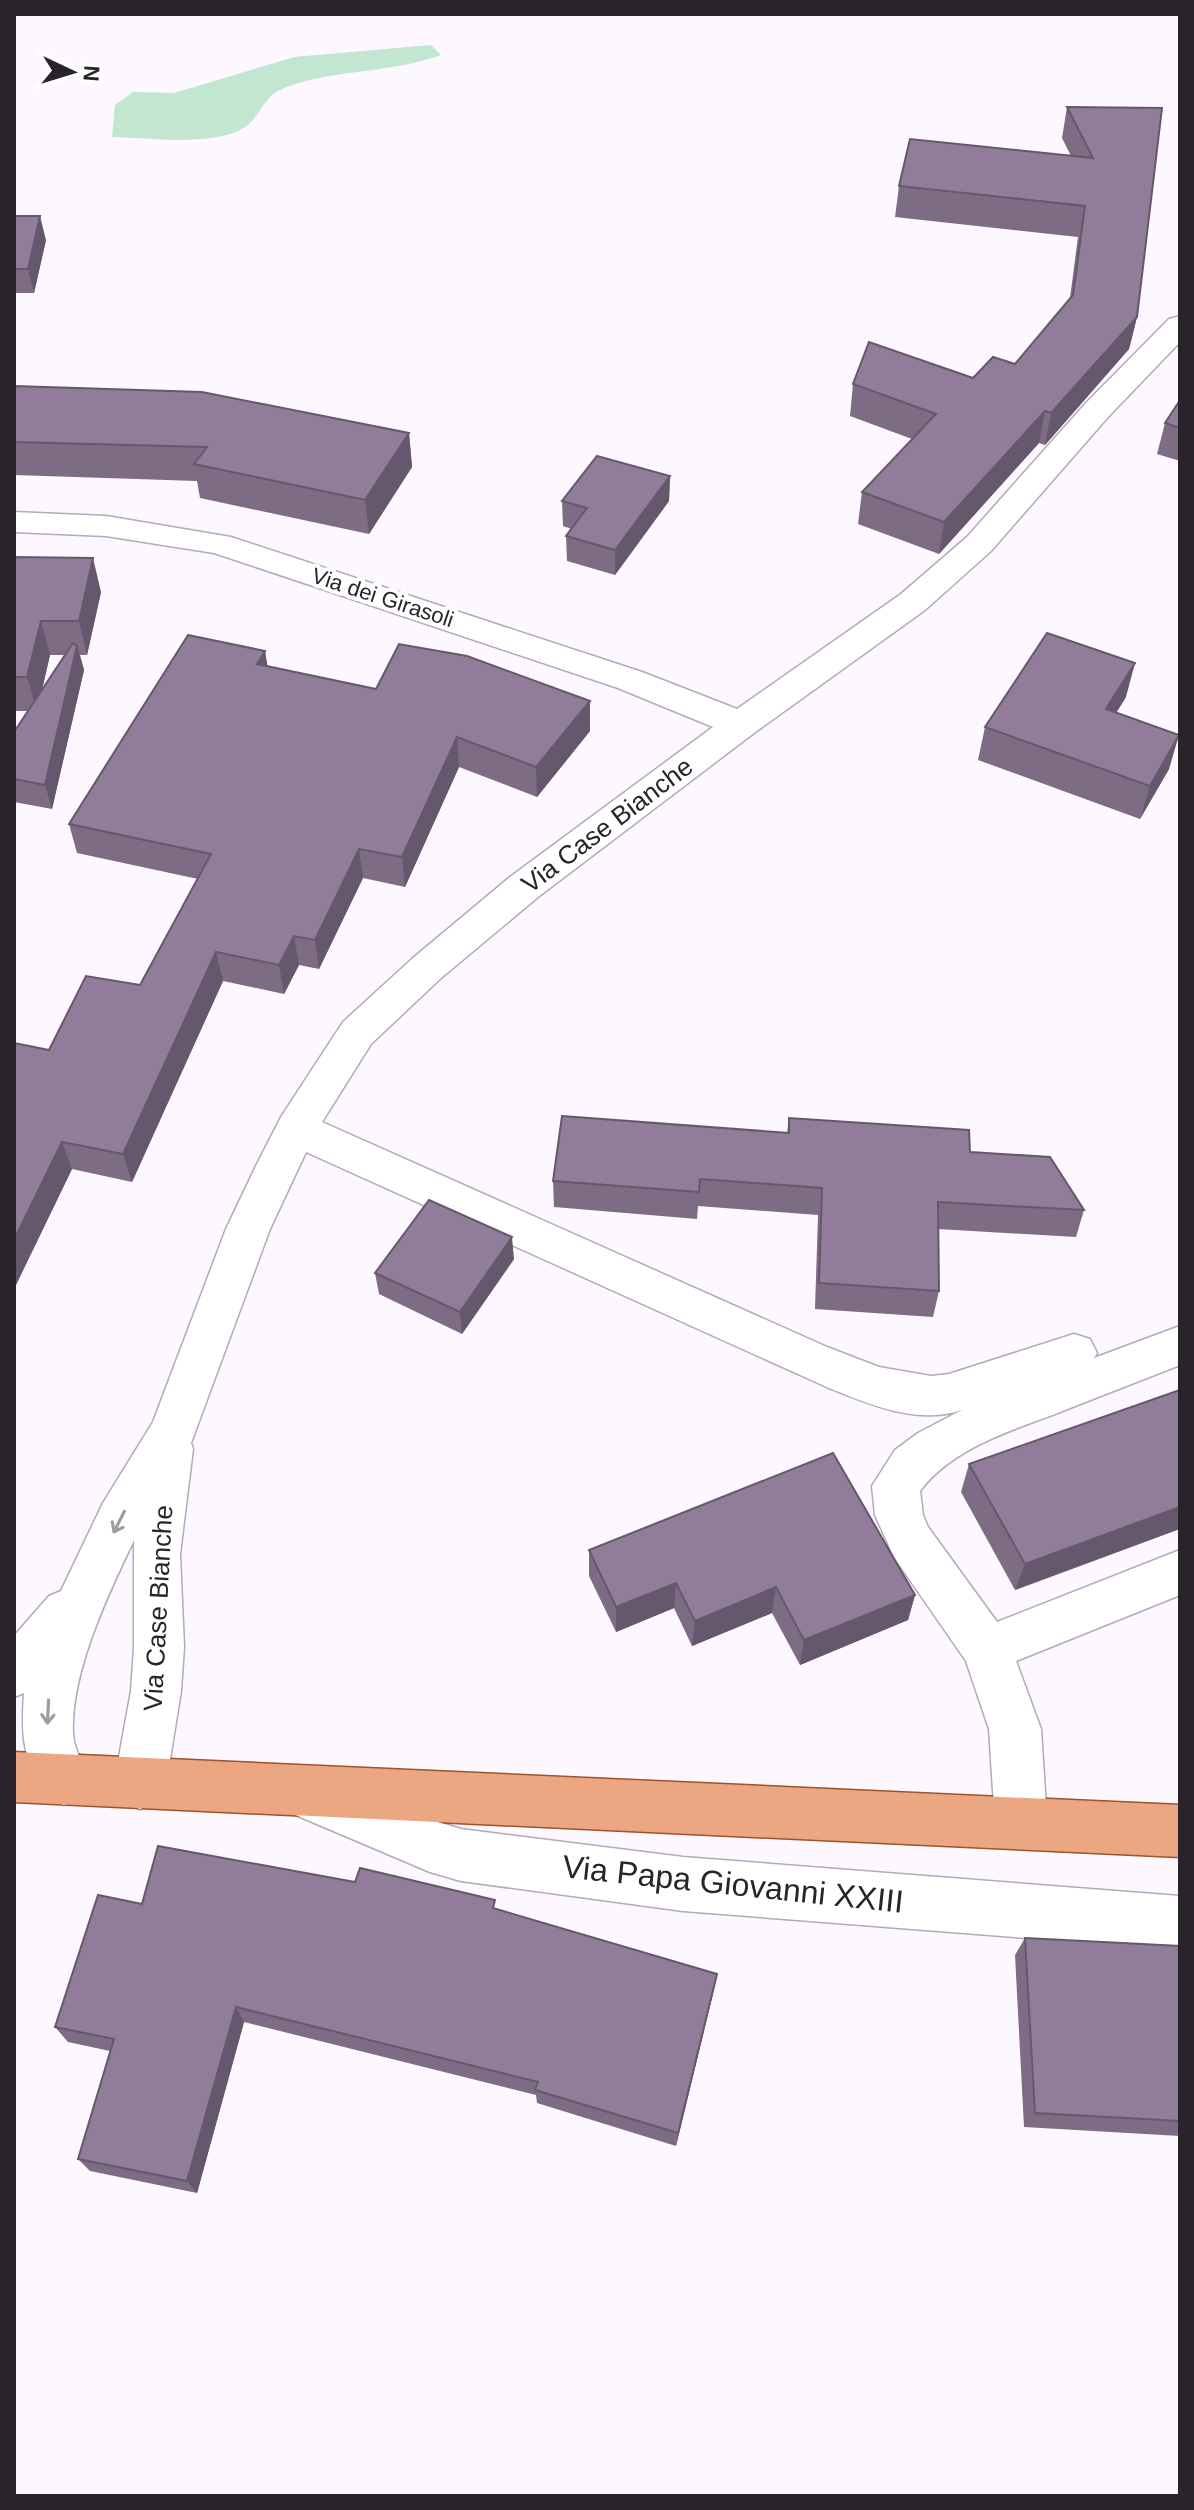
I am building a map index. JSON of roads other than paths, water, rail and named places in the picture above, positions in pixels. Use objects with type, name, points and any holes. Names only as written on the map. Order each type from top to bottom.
[{"type":"main road","name":"Via Papa Giovanni XXIII","points":[[14,1777],[1180,1831]]},
{"type":"street","name":"Via Case Bianche","points":[[64,1780],[52,1758],[47,1736],[49,1692],[88,1585],[120,1518],[173,1431],[248,1229],[296,1129],[357,1033],[427,968],[524,887],[741,724],[896,616],[979,544],[1175,335]]},
{"type":"street","name":"Via dei Girasoli","points":[[14,522],[106,526],[219,544],[630,680],[741,724]]},
{"type":"street","points":[[296,1129],[797,1355],[886,1389],[930,1397],[949,1394],[1074,1353]]},
{"type":"street","points":[[1021,1822],[1015,1729],[987,1649],[911,1542],[899,1515],[896,1486],[912,1465],[935,1447],[970,1427],[1180,1345]]},
{"type":"street","name":"Via Case Bianche","points":[[140,1784],[156,1691],[159,1647],[156,1554],[173,1431]]},
{"type":"street","points":[[987,1649],[1180,1572]]},
{"type":"street","name":"Via Case Bianche","points":[[14,1673],[88,1585]]},
{"type":"street","name":"Via Papa Giovanni XXIII","points":[[298,1791],[430,1846],[461,1855],[683,1884],[1180,1923]]}]
